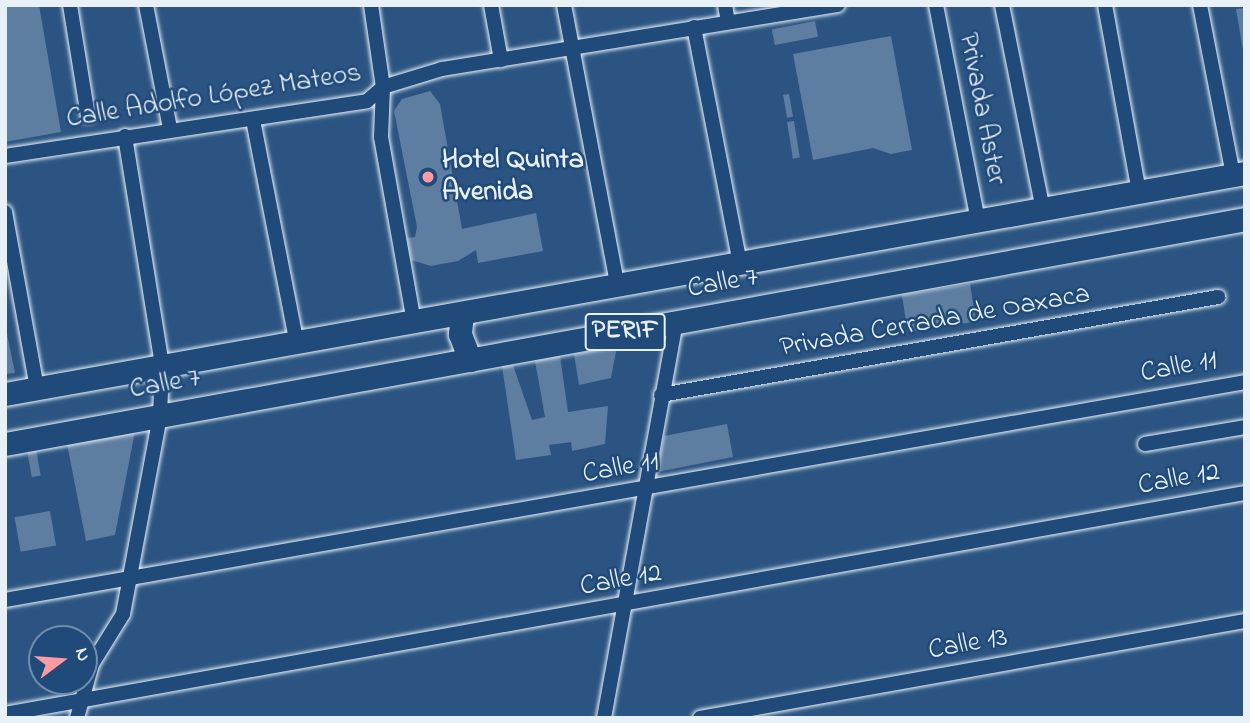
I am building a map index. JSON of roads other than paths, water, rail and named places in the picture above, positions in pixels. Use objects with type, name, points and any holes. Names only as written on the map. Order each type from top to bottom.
[{"type":"main road","name":"Calle 7","points":[[5,394],[1239,174]]},
{"type":"main road","name":"Calle 7","points":[[5,444],[1245,219]]},
{"type":"main road","points":[[463,314],[460,334],[470,360]]},
{"type":"street","points":[[70,5],[88,116]]},
{"type":"street","points":[[146,5],[170,129]]},
{"type":"street","points":[[371,5],[383,87],[381,137],[414,322]]},
{"type":"street","points":[[491,5],[501,60]]},
{"type":"street","points":[[564,5],[617,285]]},
{"type":"street","points":[[725,5],[728,22]]},
{"type":"street","name":"Calle Adolfo López Mateos","points":[[5,156],[367,101],[383,87],[501,60],[838,5]]},
{"type":"street","name":"Privada Aster","points":[[936,5],[978,222]]},
{"type":"street","points":[[1002,5],[1043,211]]},
{"type":"street","points":[[1105,5],[1139,193]]},
{"type":"street","points":[[1200,5],[1239,174]]},
{"type":"street","points":[[694,27],[740,264]]},
{"type":"street","points":[[253,120],[297,344]]},
{"type":"street","points":[[77,718],[95,657],[118,628],[160,417],[162,365],[125,136]]},
{"type":"street","points":[[5,212],[37,388]]},
{"type":"street","name":"Privada Cerrada de Oaxaca","points":[[661,395],[1219,297]]},
{"type":"street","points":[[604,718],[676,323]]},
{"type":"street","name":"Calle 11","points":[[5,600],[646,490],[1245,382]]},
{"type":"street","points":[[1145,444],[1245,427]]},
{"type":"street","name":"Calle 12","points":[[5,714],[1245,493]]},
{"type":"street","name":"Calle 13","points":[[700,718],[1245,621]]},
{"type":"place","name":"Hotel Quinta Avenida","points":[[428,177]]}]
